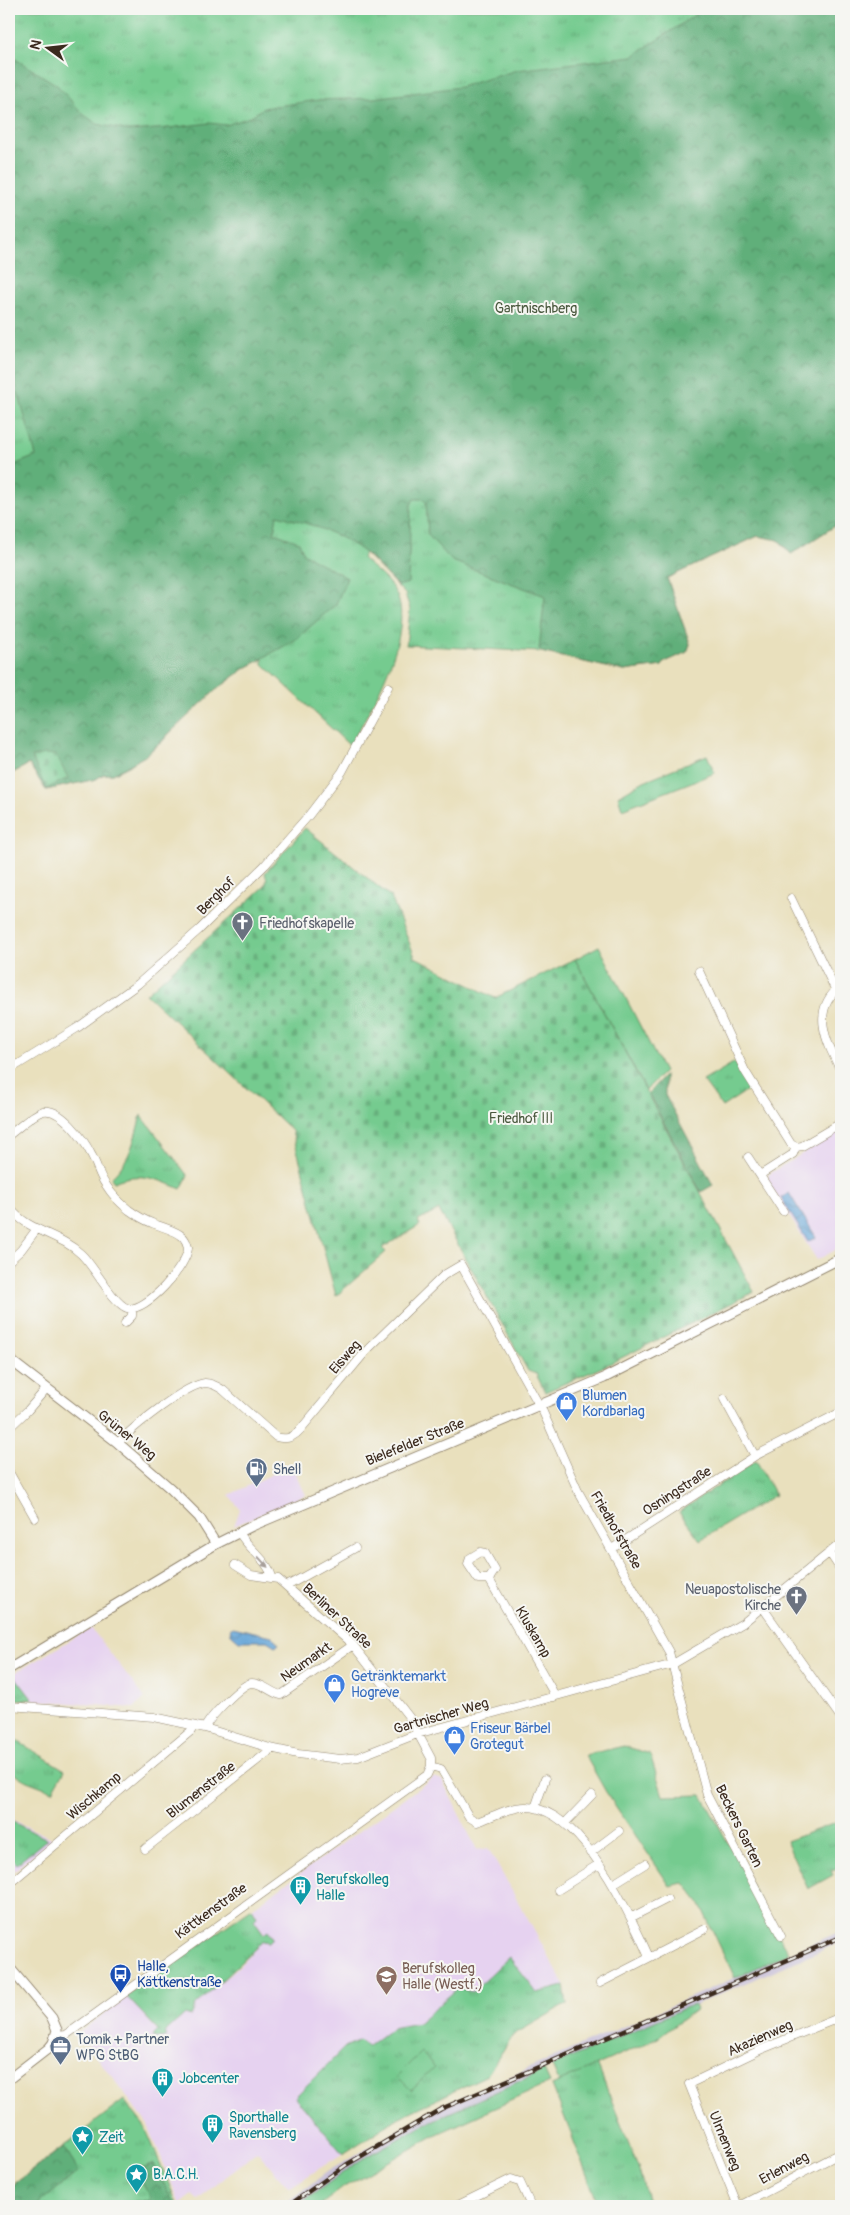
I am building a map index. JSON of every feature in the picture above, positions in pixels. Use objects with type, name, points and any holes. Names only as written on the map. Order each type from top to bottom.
[{"type":"street","name":"Berghof","points":[[9,1070],[77,1028],[138,984],[200,929],[265,865],[309,815],[342,772],[388,687]]},
{"type":"street","points":[[791,898],[838,988],[826,1006],[823,1025],[828,1045],[841,1071]]},
{"type":"street","points":[[700,971],[745,1071],[791,1144],[796,1147],[802,1146],[841,1123]]},
{"type":"street","points":[[9,1135],[40,1112],[50,1111],[59,1115],[84,1142],[103,1180],[117,1200],[138,1216],[178,1234],[186,1241],[187,1252],[167,1284],[142,1305],[132,1309],[122,1305],[117,1300],[95,1269],[80,1253],[54,1237],[22,1222],[9,1207]]},
{"type":"street","points":[[760,1175],[793,1154],[796,1147]]},
{"type":"street","points":[[748,1157],[783,1211]]},
{"type":"street","points":[[9,1261],[21,1250],[36,1230]]},
{"type":"street","name":"Bielefelder Straße","points":[[9,1669],[239,1532],[317,1497],[604,1378],[841,1258]]},
{"type":"street","name":"Eisweg","points":[[118,1443],[128,1432],[185,1391],[205,1383],[214,1384],[223,1390],[276,1437],[292,1437],[367,1350],[444,1275],[461,1265],[540,1406]]},
{"type":"street","points":[[125,1323],[132,1316],[132,1309]]},
{"type":"street","name":"Grüner Weg","points":[[9,1360],[118,1443],[171,1489],[199,1517],[216,1544]]},
{"type":"street","points":[[9,1428],[28,1410],[46,1388]]},
{"type":"street","points":[[724,1399],[755,1456]]},
{"type":"street","name":"Friedhofstraße","points":[[540,1406],[578,1491],[670,1652],[673,1664]]},
{"type":"street","name":"Osningstraße","points":[[612,1548],[755,1456],[841,1412]]},
{"type":"street","points":[[9,1472],[35,1518]]},
{"type":"street","name":"Berliner Straße","points":[[239,1532],[251,1549],[270,1569],[272,1577]]},
{"type":"street","name":"Gartnischer Weg","points":[[9,1706],[154,1717],[205,1728],[270,1748],[327,1758],[358,1757],[417,1734],[673,1664],[743,1623],[841,1543]]},
{"type":"street","points":[[287,1586],[355,1548]]},
{"type":"street","points":[[829,1552],[841,1570]]},
{"type":"street","name":"Berliner Straße","points":[[235,1564],[251,1575],[272,1577],[287,1586],[352,1645],[409,1717],[431,1758],[432,1766],[441,1769],[468,1818],[478,1822],[515,1808],[535,1808]]},
{"type":"street","name":"Kluskamp","points":[[489,1579],[552,1690],[554,1697]]},
{"type":"street","points":[[762,1608],[841,1717]]},
{"type":"street","name":"Neumarkt","points":[[205,1728],[210,1719],[247,1684],[255,1684],[281,1695],[352,1645]]},
{"type":"street","name":"Beckers Garten","points":[[673,1664],[707,1795],[781,1936]]},
{"type":"street","name":"Wischkamp","points":[[9,1884],[191,1731],[193,1726]]},
{"type":"street","name":"Blumenstraße","points":[[145,1849],[268,1752],[270,1748]]},
{"type":"street","name":"Kättkenstraße","points":[[9,2080],[49,2048],[57,2036],[66,2035],[427,1775],[432,1766]]},
{"type":"street","points":[[545,1779],[535,1808],[565,1823],[590,1852],[613,1884],[632,1917],[648,1958]]},
{"type":"street","points":[[565,1823],[592,1795]]},
{"type":"street","points":[[590,1852],[619,1832]]},
{"type":"street","points":[[558,1890],[599,1864]]},
{"type":"street","points":[[613,1884],[645,1864]]},
{"type":"street","points":[[632,1917],[667,1899]]},
{"type":"street","points":[[600,1982],[705,1929]]},
{"type":"street","points":[[9,1967],[55,2023],[57,2036]]},
{"type":"street","name":"Akazienweg","points":[[689,2084],[762,2049],[841,2016]]},
{"type":"street","name":"Ulmenweg","points":[[689,2084],[738,2206]]},
{"type":"street","name":"Erlenweg","points":[[738,2206],[841,2153]]},
{"type":"street","points":[[456,2206],[511,2179],[520,2182],[531,2206]]},
{"type":"shaded area","points":[[841,1130],[841,1247],[817,1260],[767,1181],[769,1174]]},
{"type":"shaded area","points":[[291,1465],[306,1495],[234,1526],[240,1509],[229,1495]]},
{"type":"shaded area","points":[[91,1628],[145,1698],[134,1708],[33,1700],[13,1674]]},
{"type":"shaded area","name":"Berufskolleg Halle (Westf.)","points":[[434,1777],[442,1780],[477,1850],[488,1848],[564,1984],[567,2004],[513,2035],[487,2075],[398,2118],[289,2188],[257,2151],[198,2200],[192,2195],[180,2204],[148,2125],[79,2033],[126,1996],[158,2031],[153,2036],[166,2036],[164,2033],[239,1966],[263,1941],[273,1938],[268,1932],[265,1934],[254,1920],[257,1916],[252,1908]]},
{"type":"shaded area","points":[[9,1818],[53,1839],[9,1875]]},
{"type":"shaded area","points":[[841,1931],[841,1942],[552,2066],[423,2125],[311,2195],[297,2206],[281,2206],[330,2170],[438,2108]]},
{"type":"green space","name":"Gartnischberg","points":[[9,9],[841,9],[841,522],[791,554],[779,540],[758,536],[667,578],[690,644],[687,652],[665,662],[662,666],[624,671],[541,652],[406,645],[410,609],[405,594],[365,553],[362,558],[394,590],[400,606],[400,626],[396,647],[379,692],[350,746],[263,664],[263,659],[247,667],[216,690],[178,723],[162,742],[129,766],[113,774],[104,774],[96,779],[46,790],[29,764],[9,775]]},
{"type":"green space","name":"Gartnischberg","points":[[704,9],[841,9],[841,522],[791,554],[779,540],[758,536],[667,578],[690,644],[687,652],[665,662],[662,666],[624,671],[541,652],[539,649],[545,596],[452,561],[428,535],[426,502],[423,499],[414,499],[411,505],[408,583],[398,586],[369,557],[345,540],[312,525],[277,515],[274,533],[299,542],[304,554],[347,578],[336,604],[295,640],[247,667],[216,690],[145,756],[113,774],[104,774],[96,779],[46,790],[29,764],[9,775],[9,628],[12,628],[9,610],[9,467],[36,456],[9,361],[9,55],[57,85],[83,114],[97,124],[130,131],[209,123],[226,125],[250,117],[263,108],[318,100],[373,98],[460,87],[517,70],[633,56]]},
{"type":"green space","points":[[45,754],[56,755],[68,778],[46,789],[32,757]]},
{"type":"green space","points":[[707,755],[715,773],[622,809],[618,796],[644,781]]},
{"type":"green space","name":"Friedhof III","points":[[305,828],[391,897],[415,957],[495,998],[575,959],[754,1292],[605,1366],[545,1392],[536,1374],[528,1371],[439,1210],[418,1221],[420,1225],[382,1248],[386,1252],[336,1296],[292,1131],[146,994],[264,887],[267,880],[265,873]]},
{"type":"green space","points":[[599,946],[664,1072],[646,1090],[575,959]]},
{"type":"green space","points":[[735,1062],[751,1088],[722,1107],[703,1081]]},
{"type":"green space","points":[[665,1075],[665,1095],[713,1185],[701,1192],[648,1093]]},
{"type":"green space","points":[[141,1115],[188,1176],[181,1189],[148,1178],[131,1177],[114,1182],[111,1178],[127,1157],[134,1141]]},
{"type":"green space","points":[[756,1460],[775,1495],[700,1540],[679,1512]]},
{"type":"green space","points":[[13,1674],[33,1700],[9,1699],[9,1677]]},
{"type":"green space","points":[[9,1736],[65,1770],[53,1791],[27,1781],[9,1771]]},
{"type":"green space","points":[[624,1746],[650,1754],[663,1796],[702,1795],[788,1953],[735,1978],[699,1902],[684,1883],[670,1886],[606,1792],[585,1755]]},
{"type":"green space","points":[[9,1820],[47,1839],[17,1864],[9,1856]]},
{"type":"green space","points":[[841,1821],[841,1868],[831,1871],[833,1875],[808,1889],[786,1841]]},
{"type":"green space","points":[[252,1908],[257,1917],[254,1920],[264,1934],[268,1931],[273,1938],[269,1942],[263,1941],[196,2005],[191,2016],[185,2014],[164,2033],[166,2036],[161,2039],[153,2037],[158,2030],[126,1996]]},
{"type":"green space","points":[[509,1957],[537,1993],[564,1986],[567,2004],[513,2035],[487,2075],[398,2118],[343,2154],[295,2097],[345,2047],[360,2040],[367,2047],[392,2028],[418,2023],[458,1988],[472,1992]]},
{"type":"green space","points":[[694,2004],[696,2009],[658,2038],[559,2082],[552,2066]]},
{"type":"green space","points":[[421,2052],[435,2067],[411,2090],[397,2076]]},
{"type":"green space","points":[[597,2064],[638,2167],[649,2206],[599,2206],[552,2085]]},
{"type":"green space","points":[[544,2070],[550,2083],[435,2135],[344,2187],[319,2206],[297,2206],[359,2161],[423,2125]]},
{"type":"green space","points":[[124,2100],[145,2127],[178,2206],[9,2206],[9,2188]]},
{"type":"green space","points":[[63,2147],[79,2171],[36,2206],[9,2206],[9,2188]]},
{"type":"green space","points":[[154,2164],[175,2206],[133,2206],[136,2201],[149,2202],[150,2196],[136,2171]]},
{"type":"water","points":[[789,1193],[816,1237],[808,1242],[781,1198]]},
{"type":"water","points":[[233,1627],[272,1636],[279,1644],[275,1646],[267,1641],[239,1641],[231,1634],[230,1629]]},
{"type":"railway","points":[[288,2206],[346,2165],[441,2109],[841,1937]]},
{"type":"place","name":"Friedhofskapelle","points":[[243,942]]},
{"type":"place","name":"Blumen Kordbarlag","points":[[566,1422]]},
{"type":"place","name":"Shell","points":[[257,1488]]},
{"type":"place","name":"Neuapostolische Kirche","points":[[797,1616]]},
{"type":"place","name":"Getränktemarkt Hogreve","points":[[335,1703]]},
{"type":"place","name":"Friseur Bärbel Grotegut","points":[[454,1755]]},
{"type":"place","name":"Berufskolleg Halle","points":[[300,1906]]},
{"type":"place","name":"Halle, Kättkenstraße","points":[[121,1993]]},
{"type":"place","name":"Berufskolleg Halle (Westf.)","points":[[386,1995]]},
{"type":"place","name":"Tomik + Partner WPG StBG","points":[[60,2066]]},
{"type":"place","name":"Jobcenter","points":[[163,2097]]},
{"type":"place","name":"Sporthalle Ravensberg","points":[[213,2144]]},
{"type":"place","name":"Zeit","points":[[83,2156]]},
{"type":"place","name":"B.A.C.H.","points":[[137,2193]]}]
